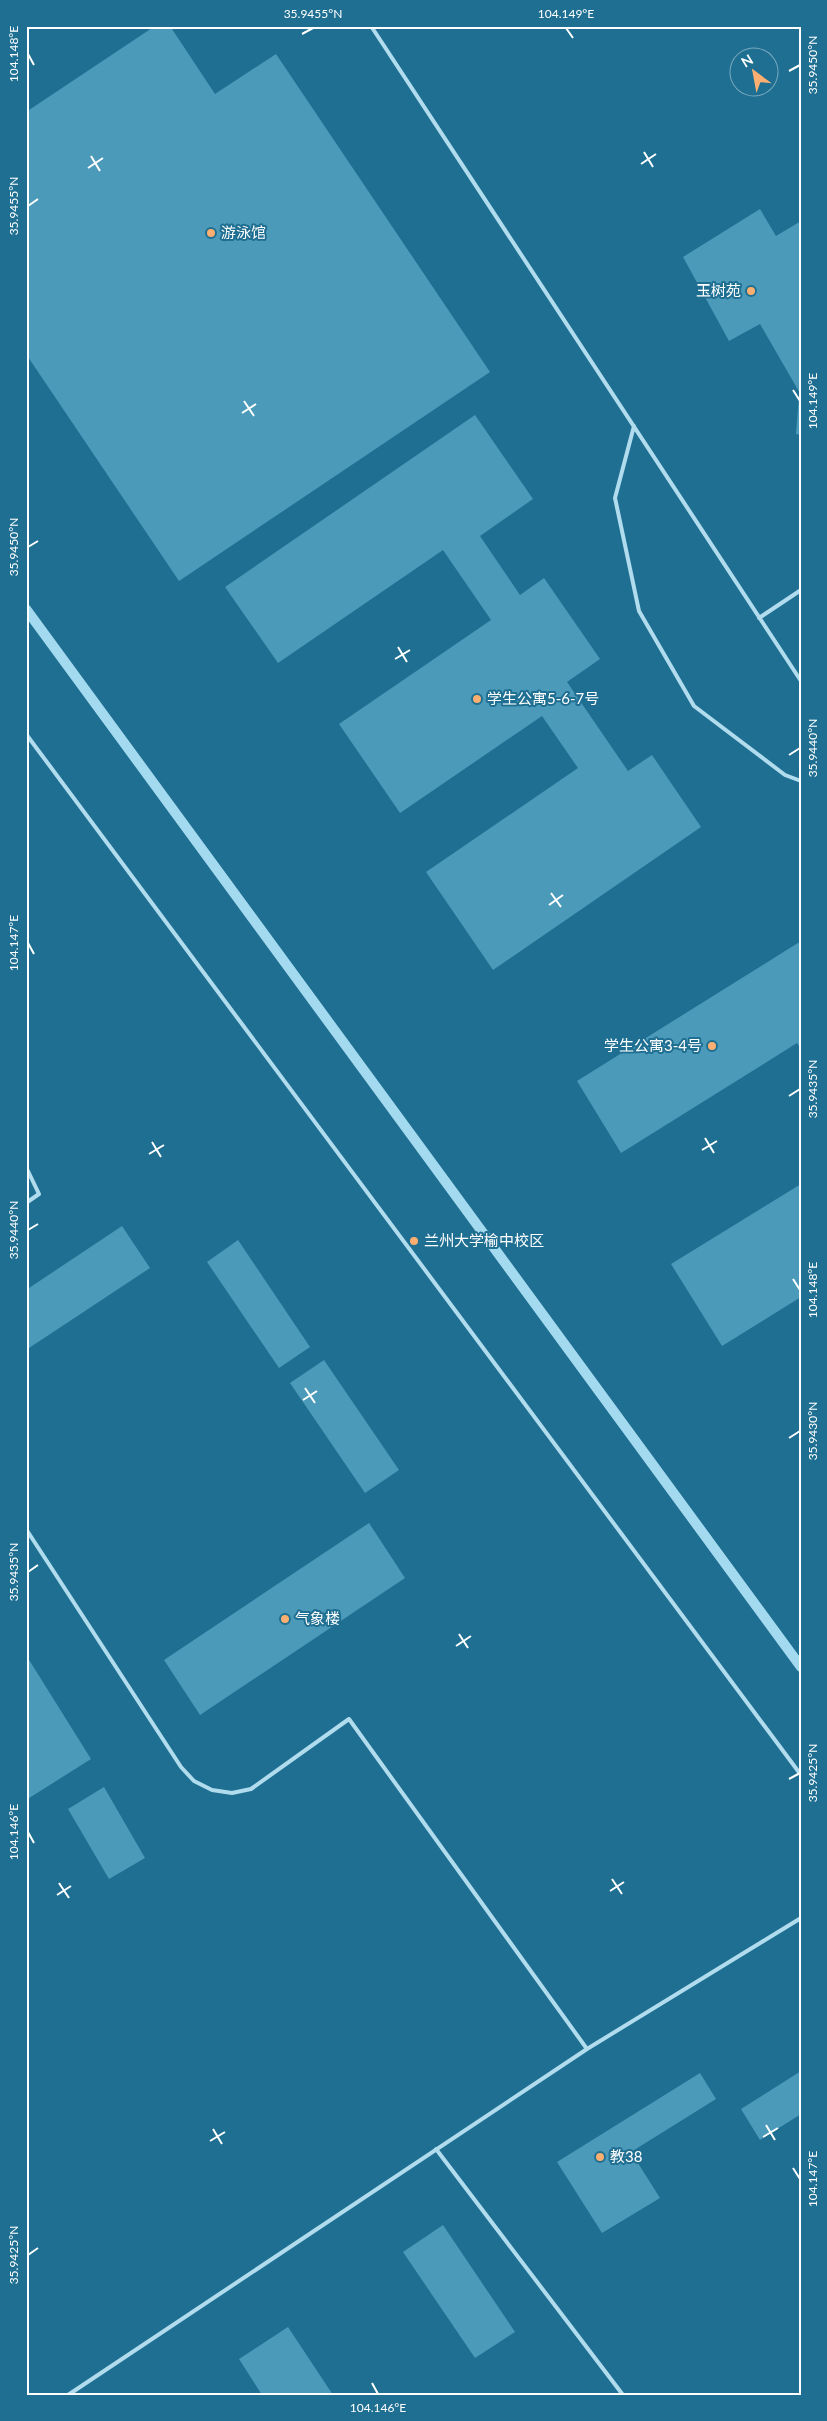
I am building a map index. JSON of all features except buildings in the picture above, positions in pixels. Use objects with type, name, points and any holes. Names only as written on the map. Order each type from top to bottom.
[{"type":"lane","points":[[371,26],[801,682]]},
{"type":"lane","points":[[634,426],[615,498],[639,611],[694,706],[785,775],[801,781]]},
{"type":"lane","points":[[759,618],[801,590]]},
{"type":"lane","points":[[26,734],[801,1775]]},
{"type":"lane","points":[[26,1167],[39,1194],[26,1203]]},
{"type":"lane","points":[[26,1530],[181,1767],[194,1781],[212,1790],[232,1793],[251,1789],[349,1719],[587,2049]]},
{"type":"lane","points":[[68,2395],[587,2049],[801,1918]]},
{"type":"lane","points":[[436,2149],[623,2395]]},
{"type":"waterway","points":[[26,609],[801,1667]]},
{"type":"place","name":"游泳馆","points":[[211,233]]},
{"type":"place","name":"玉树苑","points":[[751,291]]},
{"type":"place","name":"学生公寓5-6-7号","points":[[477,699]]},
{"type":"place","name":"学生公寓3-4号","points":[[712,1046]]},
{"type":"place","name":"兰州大学榆中校区","points":[[414,1241]]},
{"type":"place","name":"气象楼","points":[[285,1619]]},
{"type":"place","name":"教38","points":[[600,2157]]}]
